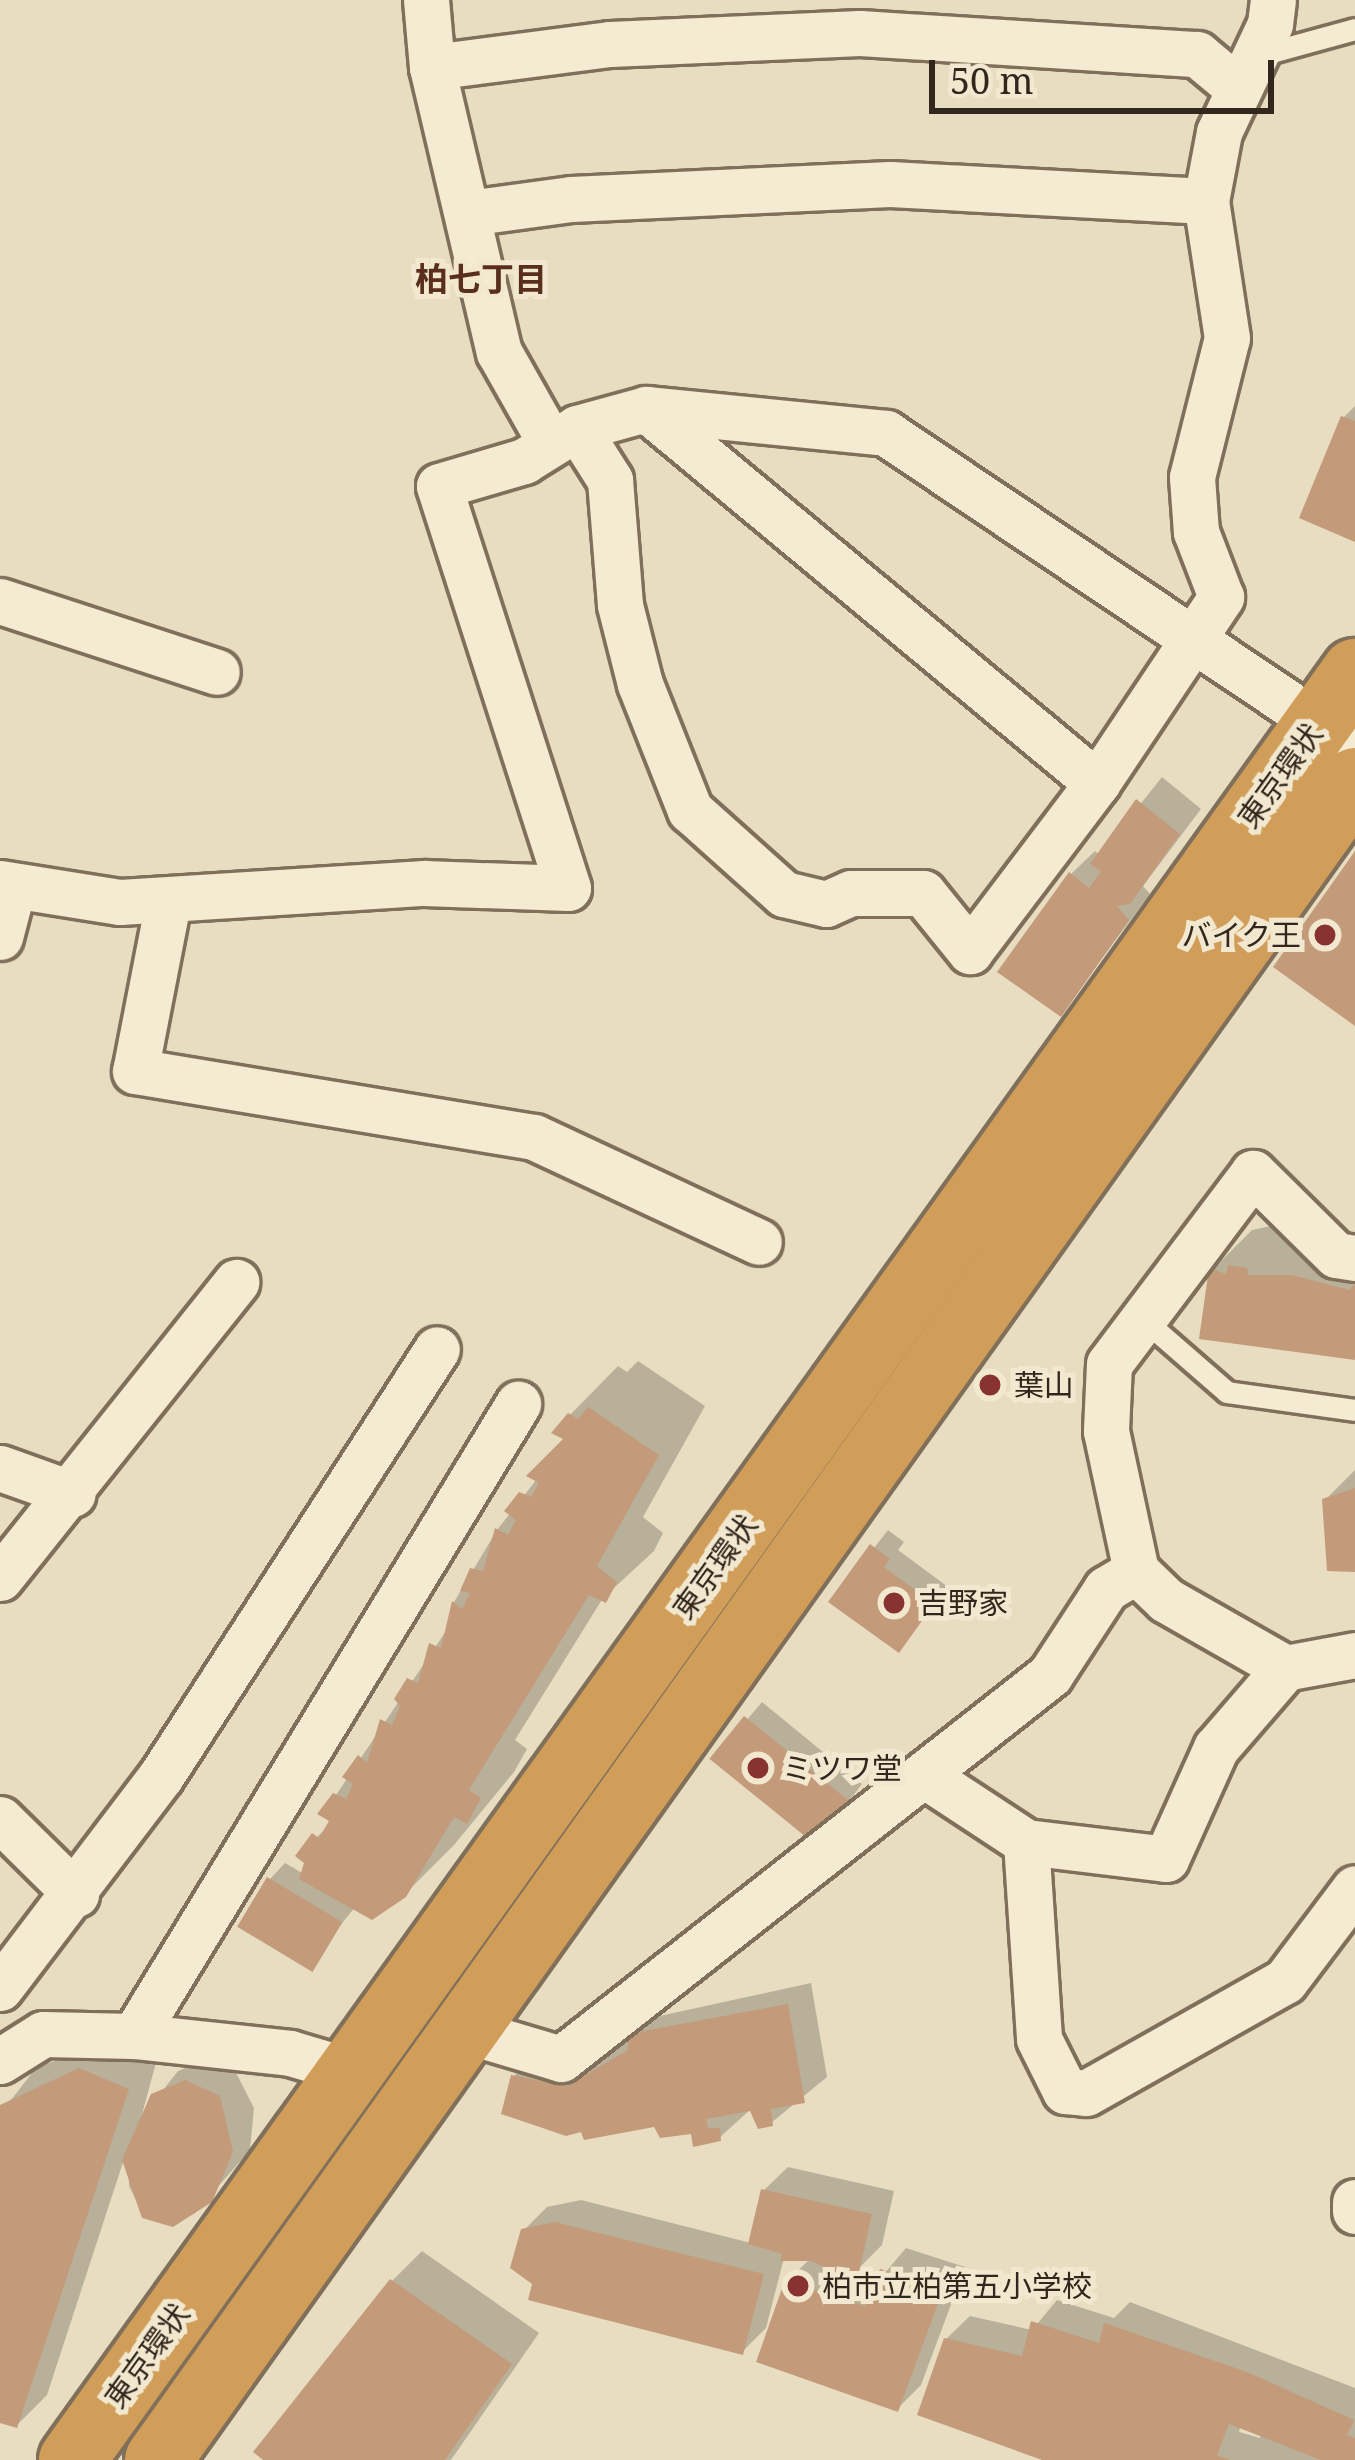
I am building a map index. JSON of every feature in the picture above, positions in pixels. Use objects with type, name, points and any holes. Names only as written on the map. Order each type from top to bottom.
[{"type":"highway","name":"東京環状","points":[[72,2460],[1343,714]]},
{"type":"highway","points":[[158,2460],[1355,781]]},
{"type":"street","points":[[426,0],[432,68],[499,352],[563,435],[610,480],[625,625],[690,810],[784,894],[826,904],[851,893],[923,893],[970,951],[1097,783],[1221,597],[1196,532],[1192,476],[1227,338],[1206,201],[1219,132],[1273,0]]},
{"type":"street","points":[[432,68],[610,44],[860,33],[1197,54],[1245,73]]},
{"type":"street","points":[[468,213],[571,199],[890,184],[1206,201]]},
{"type":"street","points":[[646,410],[1097,783]]},
{"type":"street","points":[[0,937],[7,885],[168,902],[424,883],[568,888],[440,486],[524,461],[563,435],[646,410],[886,433],[1193,643],[1343,714]]},
{"type":"street","points":[[0,602],[217,672]]},
{"type":"street","points":[[168,902],[135,1071],[535,1137],[759,1242]]},
{"type":"street","points":[[1285,1668],[1166,1600],[1136,1571],[1106,1432],[1109,1364],[1253,1172],[1336,1255],[1355,1258]]},
{"type":"street","points":[[0,1578],[74,1494],[236,1282]]},
{"type":"street","points":[[0,1988],[76,1894],[437,1349]]},
{"type":"street","points":[[134,2036],[518,1404]]},
{"type":"street","points":[[0,1468],[74,1494]]},
{"type":"street","points":[[464,2030],[561,2059],[1049,1676],[1106,1589],[1136,1571]]},
{"type":"street","points":[[924,1775],[1026,1842],[1166,1859],[1216,1748],[1285,1668],[1355,1654]]},
{"type":"street","points":[[0,1820],[76,1894]]},
{"type":"street","points":[[1026,1842],[1039,2039],[1065,2091],[1086,2092],[1285,1981],[1355,1888]]},
{"type":"street","points":[[0,2003],[43,2034]]},
{"type":"street","points":[[0,2061],[43,2034],[134,2036],[290,2054],[354,2072]]},
{"type":"street","points":[[1355,2202],[1355,2212]]},
{"type":"lane","points":[[1245,73],[1355,29]]},
{"type":"lane","points":[[1143,1319],[1226,1392],[1355,1410]]},
{"type":"building","points":[[1341,416],[1355,421],[1355,542],[1299,518]]},
{"type":"building","points":[[1136,799],[1180,834],[1130,904],[1117,906],[1129,920],[1061,1017],[997,972],[1069,872],[1089,888],[1101,871],[1090,864]]},
{"type":"building","name":"バイク王","points":[[1355,851],[1355,1026],[1273,967]]},
{"type":"building","points":[[1228,1265],[1247,1268],[1248,1275],[1292,1275],[1349,1290],[1355,1284],[1355,1360],[1199,1339],[1209,1268],[1226,1274]]},
{"type":"building","points":[[588,1407],[659,1455],[597,1566],[617,1582],[606,1603],[589,1595],[469,1790],[481,1798],[467,1824],[454,1817],[406,1897],[372,1920],[299,1879],[304,1863],[295,1856],[312,1833],[319,1838],[329,1821],[317,1814],[333,1793],[346,1799],[353,1784],[342,1777],[358,1755],[367,1763],[380,1719],[392,1725],[400,1706],[394,1699],[407,1678],[418,1683],[429,1643],[441,1648],[452,1601],[462,1609],[470,1593],[460,1591],[470,1568],[483,1571],[495,1528],[508,1535],[516,1520],[504,1511],[519,1492],[531,1497],[539,1483],[526,1476],[563,1439],[551,1433],[568,1413],[578,1419]]},
{"type":"building","points":[[1355,1488],[1355,1572],[1327,1571],[1322,1499]]},
{"type":"building","points":[[870,1544],[890,1559],[884,1567],[934,1604],[899,1653],[828,1602]]},
{"type":"building","points":[[744,1716],[849,1801],[814,1844],[709,1759]]},
{"type":"building","points":[[267,1877],[342,1922],[313,1972],[237,1927]]},
{"type":"building","points":[[788,2004],[805,2103],[771,2109],[773,2126],[758,2129],[750,2111],[706,2119],[708,2128],[720,2128],[721,2141],[693,2147],[691,2134],[660,2138],[654,2127],[584,2140],[581,2132],[566,2136],[501,2114],[511,2075],[567,2086],[628,2050],[628,2040],[643,2031]]},
{"type":"building","points":[[79,2068],[129,2089],[17,2428],[0,2423],[0,2105]]},
{"type":"building","points":[[185,2080],[220,2096],[233,2152],[212,2202],[173,2227],[142,2218],[122,2160],[151,2094]]},
{"type":"building","points":[[761,2189],[872,2214],[859,2272],[846,2277],[811,2261],[780,2261],[782,2254],[748,2244]]},
{"type":"building","points":[[555,2222],[764,2274],[743,2355],[528,2300],[532,2284],[510,2268],[521,2229]]},
{"type":"building","points":[[880,2269],[943,2290],[898,2412],[756,2362],[785,2280],[865,2306]]},
{"type":"building","points":[[390,2279],[512,2364],[445,2460],[263,2460],[253,2452]]},
{"type":"building","points":[[1031,2321],[1099,2343],[1104,2323],[1247,2372],[1354,2420],[1347,2435],[1355,2438],[1355,2460],[1321,2460],[1229,2424],[1217,2455],[1230,2460],[1042,2460],[917,2415],[944,2338],[1022,2356]]},
{"type":"place","name":"バイク王","points":[[1325,935]]},
{"type":"place","name":"葉山","points":[[990,1385]]},
{"type":"place","name":"吉野家","points":[[894,1603]]},
{"type":"place","name":"ミツワ堂","points":[[758,1768]]},
{"type":"place","name":"柏市立柏第五小学校","points":[[798,2286]]},
{"type":"district","name":"柏七丁目","points":[[481,279]]}]
